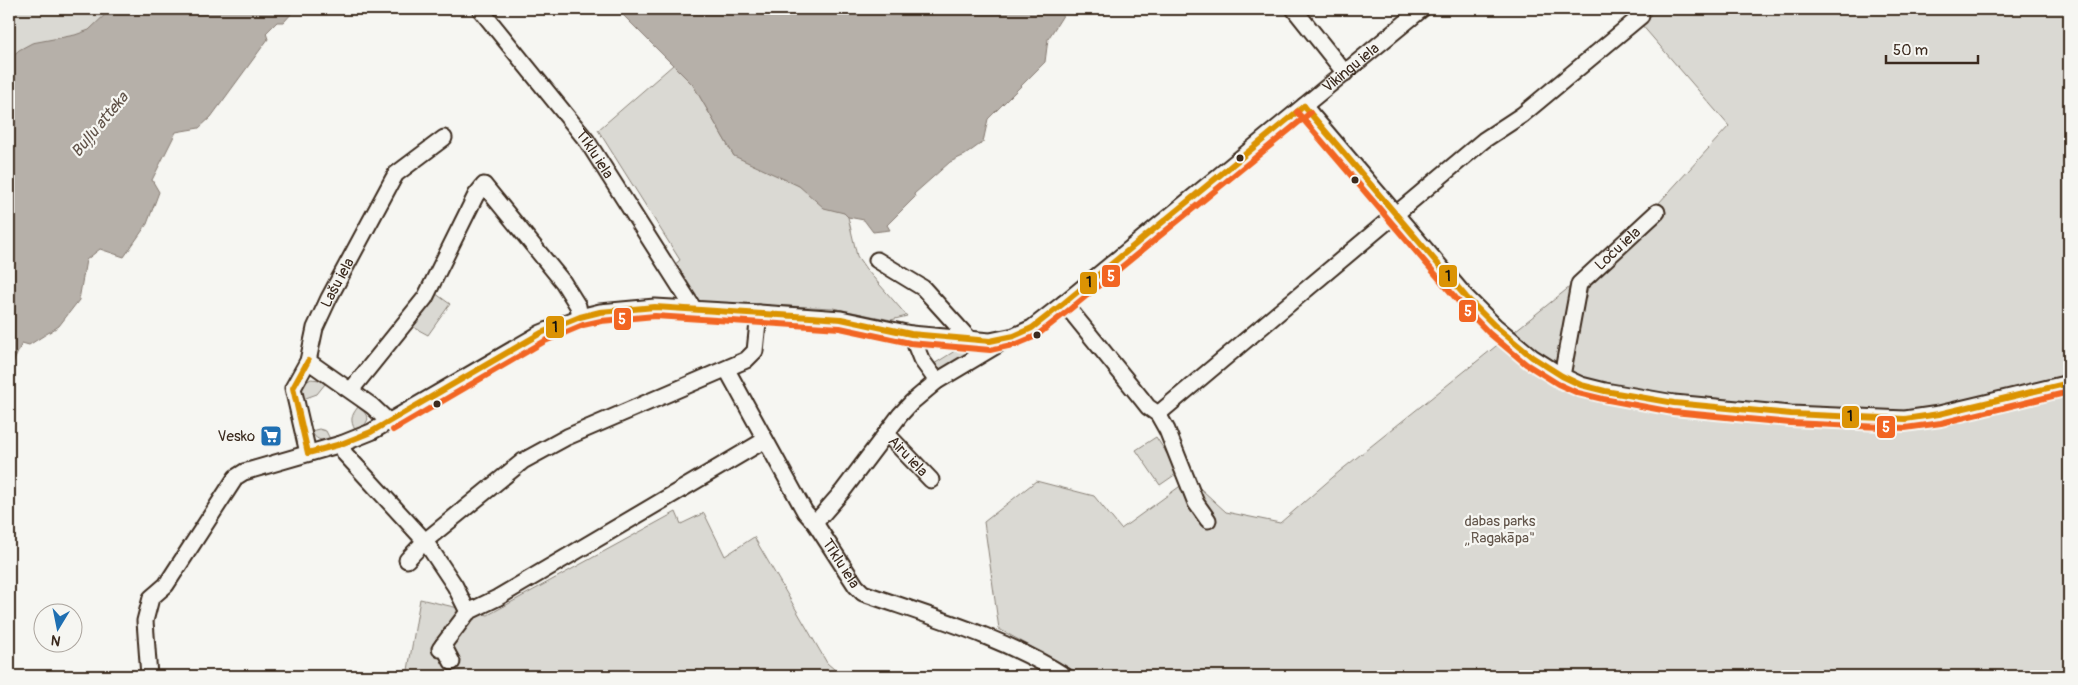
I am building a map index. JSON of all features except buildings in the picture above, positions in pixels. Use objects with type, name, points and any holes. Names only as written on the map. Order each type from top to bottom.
[{"type":"street","name":"Tīklu iela","points":[[480,9],[587,140],[694,309]]},
{"type":"street","points":[[1294,9],[1344,72]]},
{"type":"street","name":"Vikingu iela","points":[[694,309],[841,319],[911,334],[971,341],[990,341],[1014,336],[1032,328],[1064,303],[1304,106],[1415,11]]},
{"type":"street","points":[[1158,414],[1484,140],[1522,115],[1641,16]]},
{"type":"street","points":[[1304,106],[1466,298],[1495,326],[1532,357],[1562,376],[1581,385],[1674,403],[1791,414],[1905,419],[1939,414],[2069,383]]},
{"type":"street","name":"Lašu iela","points":[[308,452],[293,388],[308,360],[315,328],[329,298],[396,174],[444,138]]},
{"type":"street","points":[[351,390],[425,298],[472,203],[484,185],[563,282],[578,306],[580,317]]},
{"type":"street","name":"Loču iela","points":[[1562,376],[1579,284],[1656,212]]},
{"type":"street","points":[[877,260],[923,288],[971,341]]},
{"type":"street","points":[[1064,303],[1140,398],[1158,414],[1180,459],[1196,503],[1208,520]]},
{"type":"street","points":[[149,676],[145,621],[151,598],[166,585],[236,477],[263,465],[341,444],[390,422],[541,333],[580,317],[614,310],[655,307],[694,309]]},
{"type":"street","points":[[407,560],[425,541],[523,460],[567,437],[727,370],[746,360],[754,350],[758,335],[759,312]]},
{"type":"street","points":[[911,334],[921,359],[937,381]]},
{"type":"street","points":[[816,524],[912,402],[937,381],[1014,336]]},
{"type":"street","points":[[308,360],[351,390],[390,422]]},
{"type":"street","name":"Tīklu iela","points":[[727,370],[805,512],[816,524],[856,586],[863,593],[981,633],[1038,660],[1064,676]]},
{"type":"street","name":"Airu iela","points":[[886,433],[931,480]]},
{"type":"street","points":[[452,662],[441,647],[468,612],[497,598],[765,440]]},
{"type":"street","points":[[341,444],[345,454],[425,541],[455,586],[468,612]]},
{"type":"green space","points":[[9,9],[133,9],[9,194]]},
{"type":"green space","name":"dabas parks „Ragakāpa\"","points":[[1628,9],[2069,9],[2069,676],[1084,676],[999,629],[984,522],[1036,481],[1094,496],[1121,529],[1190,479],[1226,512],[1280,523],[1340,471],[1616,250],[1729,126]]},
{"type":"green space","points":[[673,65],[693,85],[734,156],[741,151],[848,217],[857,256],[907,316],[891,320],[833,308],[697,302],[673,266],[680,260],[598,130]]},
{"type":"green space","points":[[428,288],[450,304],[428,335],[404,322]]},
{"type":"green space","points":[[958,349],[979,349],[938,373],[934,364]]},
{"type":"green space","points":[[311,379],[320,380],[325,384],[317,394],[303,399],[302,393],[305,383]]},
{"type":"green space","points":[[358,407],[365,413],[368,419],[365,425],[355,430],[352,418]]},
{"type":"green space","points":[[319,429],[326,431],[330,439],[321,440],[314,436],[311,431]]},
{"type":"green space","points":[[1156,437],[1179,472],[1160,485],[1136,450]]},
{"type":"green space","points":[[676,512],[681,524],[704,513],[725,556],[754,537],[827,663],[842,676],[407,676],[420,599],[488,615]]},
{"type":"water","name":"Buļļu atteka","points":[[111,9],[303,9],[293,12],[284,22],[277,22],[266,33],[268,39],[211,117],[199,128],[176,132],[152,180],[159,192],[147,224],[124,257],[100,249],[86,260],[79,300],[59,326],[29,345],[22,343],[9,372],[9,59],[19,50],[32,43],[75,35],[89,30]]},
{"type":"water","points":[[617,9],[1067,9],[1048,39],[1045,62],[988,119],[983,142],[965,155],[950,162],[914,194],[915,197],[887,225],[890,230],[873,232],[864,220],[848,217],[844,213],[824,208],[799,186],[734,156],[693,85]]},
{"type":"transit line","name":"1","points":[[1304,106],[1466,297],[1495,326],[1532,357],[1562,376],[1581,385],[1674,403],[1791,414],[1905,419],[1939,414],[2069,383]]},
{"type":"transit line","name":"1","points":[[308,453],[341,444],[371,432],[541,333],[580,317],[600,312],[655,307],[841,319],[911,334],[990,341],[1014,336],[1032,328],[1064,303],[1304,106]]},
{"type":"transit line","name":"5","points":[[1297,112],[1460,303],[1489,333],[1526,364],[1558,384],[1578,393],[1673,412],[1790,423],[1905,428],[1941,423],[2069,392]]},
{"type":"transit line","name":"5","points":[[393,430],[545,341],[583,325],[601,321],[655,316],[840,328],[910,343],[990,350],[1017,344],[1036,336],[1069,310],[1310,113]]},
{"type":"transit line","name":"1","points":[[308,361],[293,388],[308,453]]},
{"type":"place","name":"Vesko","points":[[271,436]]}]
